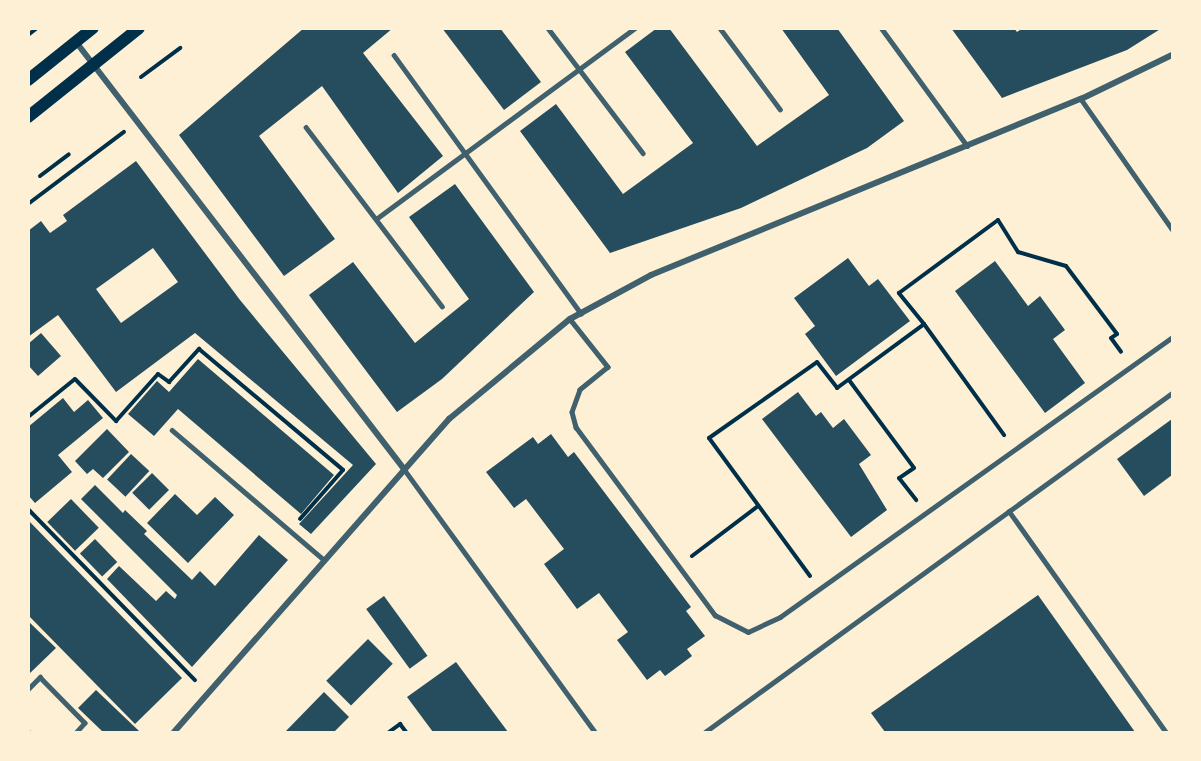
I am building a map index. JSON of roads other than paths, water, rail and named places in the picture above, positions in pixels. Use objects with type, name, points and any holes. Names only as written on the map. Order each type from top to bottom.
[{"type":"main road","points":[[28,80],[93,28]]},
{"type":"main road","points":[[28,117],[139,28]]},
{"type":"street","points":[[881,28],[967,146]]},
{"type":"street","points":[[76,42],[404,469]]},
{"type":"street","points":[[174,732],[449,419],[570,319],[651,275],[1081,99],[1173,55]]},
{"type":"lane","points":[[548,28],[643,153]]},
{"type":"lane","points":[[376,219],[635,28]]},
{"type":"lane","points":[[720,28],[780,109]]},
{"type":"lane","points":[[394,55],[581,313]]},
{"type":"lane","points":[[1081,99],[1173,228]]},
{"type":"lane","points":[[306,127],[442,306]]},
{"type":"lane","points":[[570,319],[608,367],[580,390],[573,421],[715,615],[748,632],[780,616],[1173,337]]},
{"type":"lane","points":[[705,732],[1173,393]]},
{"type":"lane","points":[[172,430],[324,560]]},
{"type":"lane","points":[[404,469],[595,732]]},
{"type":"lane","points":[[1009,511],[1166,732]]},
{"type":"lane","points":[[28,689],[40,677],[85,723],[77,732]]}]
